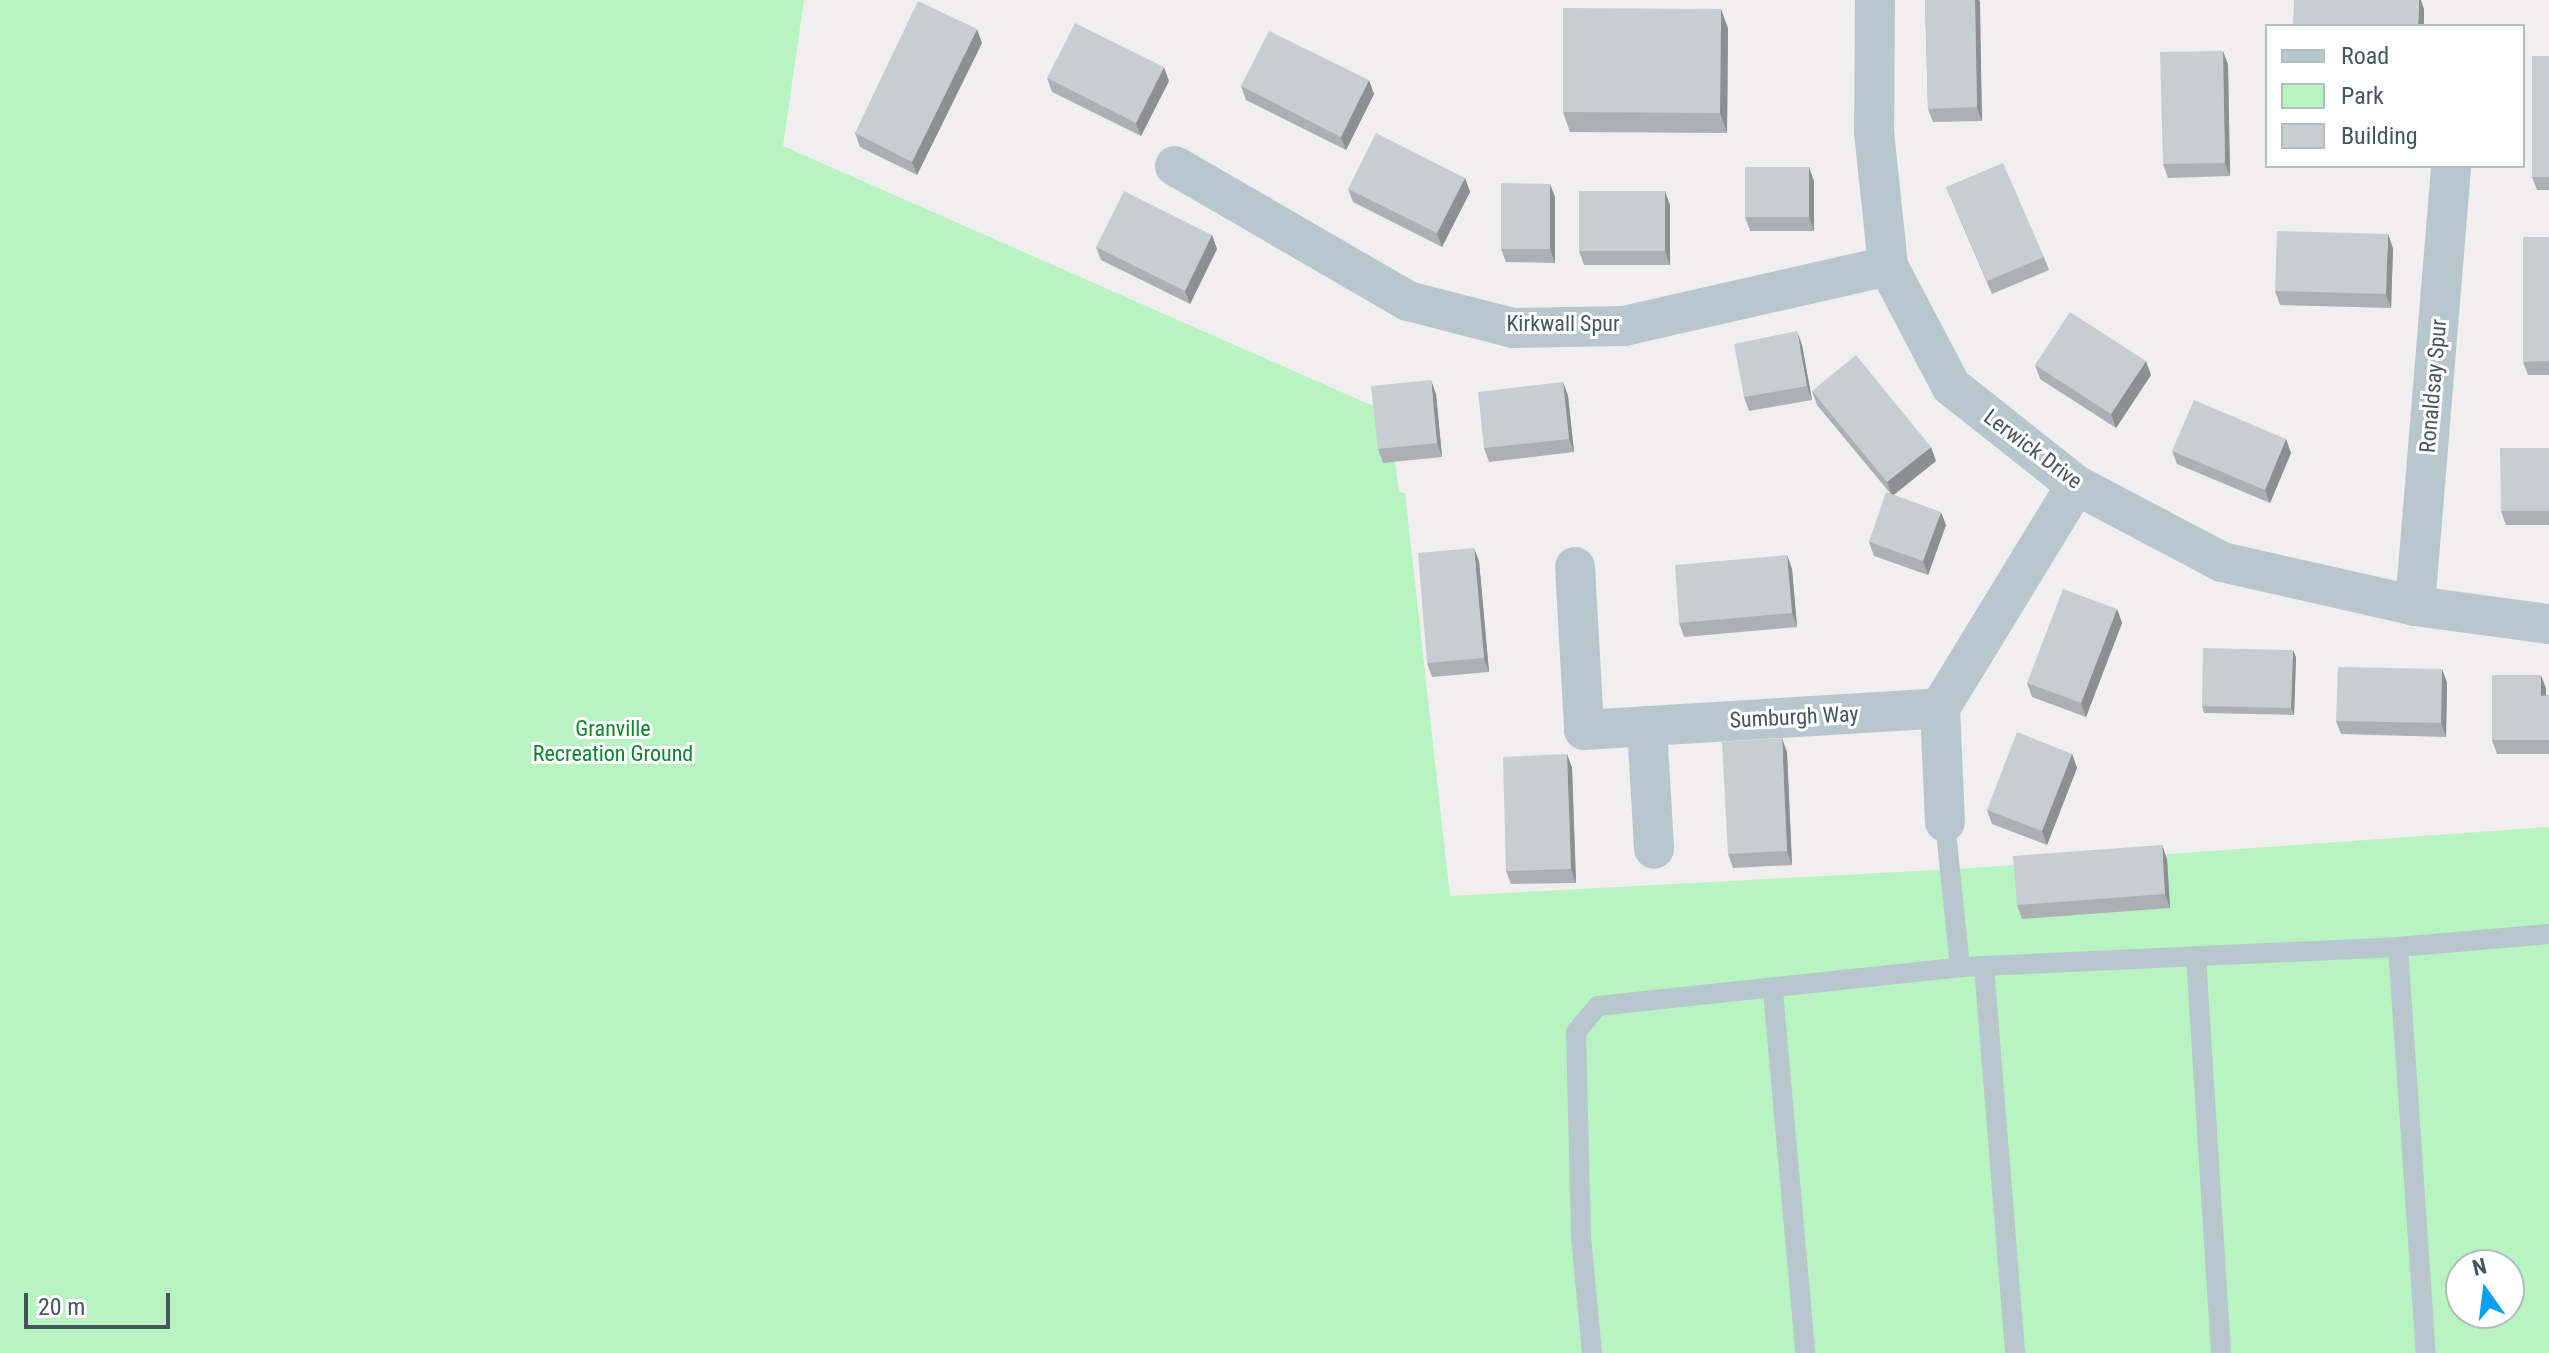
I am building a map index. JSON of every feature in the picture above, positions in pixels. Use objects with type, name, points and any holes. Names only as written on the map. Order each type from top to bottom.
[{"type":"street","name":"Lerwick Drive","points":[[1875,0],[1874,132],[1888,266],[1951,386],[2076,485],[2222,562],[2415,606],[2549,624]]},
{"type":"street","name":"Kirkwall Spur","points":[[1175,166],[1408,301],[1513,328],[1624,326],[1888,266]]},
{"type":"street","name":"Ronaldsay Spur","points":[[2415,606],[2451,168]]},
{"type":"street","points":[[1945,822],[1940,708],[2076,485]]},
{"type":"street","name":"Sumburgh Way","points":[[1575,567],[1584,730],[1940,708]]},
{"type":"street","points":[[1647,726],[1654,849]]},
{"type":"lane","points":[[1945,822],[1960,967]]},
{"type":"lane","points":[[1592,1353],[1581,1236],[1576,1032],[1598,1006],[1773,991],[1960,967],[2398,947],[2549,934]]},
{"type":"lane","points":[[2398,947],[2426,1353]]},
{"type":"lane","points":[[2196,956],[2221,1353]]},
{"type":"lane","points":[[1984,966],[2015,1353]]},
{"type":"lane","points":[[1773,991],[1805,1353]]},
{"type":"green space","name":"Granville Recreation Ground","points":[[0,0],[804,0],[783,146],[1389,413],[1399,492],[1405,493],[1450,896],[1972,868],[2549,827],[2549,1353],[0,1353]]},
{"type":"building","points":[[1925,0],[1975,0],[1977,107],[1928,109]]},
{"type":"building","points":[[2294,0],[2419,0],[2418,24],[2293,24]]},
{"type":"building","points":[[918,1],[977,29],[912,162],[855,133]]},
{"type":"building","points":[[1563,8],[1721,9],[1720,113],[1563,112]]},
{"type":"building","points":[[1075,23],[1164,67],[1136,123],[1047,78]]},
{"type":"building","points":[[1269,31],[1369,80],[1341,137],[1241,86]]},
{"type":"building","points":[[2223,51],[2225,163],[2163,164],[2160,52]]},
{"type":"building","points":[[2532,56],[2549,56],[2549,177],[2532,177]]},
{"type":"building","points":[[1376,133],[1465,178],[1437,233],[1348,189]]},
{"type":"building","points":[[2003,163],[2044,257],[1987,281],[1946,187]]},
{"type":"building","points":[[1745,167],[1809,167],[1809,217],[1745,217]]},
{"type":"building","points":[[1501,183],[1550,184],[1550,249],[1501,249]]},
{"type":"building","points":[[1124,191],[1212,235],[1185,291],[1096,247]]},
{"type":"building","points":[[1579,191],[1665,191],[1665,251],[1579,251]]},
{"type":"building","points":[[2277,231],[2388,234],[2386,294],[2275,291]]},
{"type":"building","points":[[2523,237],[2549,237],[2549,361],[2523,362]]},
{"type":"building","points":[[2070,312],[2146,361],[2111,414],[2035,365]]},
{"type":"building","points":[[1797,331],[1807,386],[1744,397],[1734,344]]},
{"type":"building","points":[[1856,355],[1931,447],[1887,482],[1812,391]]},
{"type":"building","points":[[1431,380],[1437,443],[1378,449],[1371,386]]},
{"type":"building","points":[[1563,382],[1569,439],[1484,448],[1478,392]]},
{"type":"building","points":[[2194,400],[2286,439],[2265,490],[2172,451]]},
{"type":"building","points":[[2500,448],[2549,448],[2549,511],[2501,511]]},
{"type":"building","points":[[1886,492],[1941,512],[1923,561],[1869,542]]},
{"type":"building","points":[[1474,548],[1484,658],[1427,663],[1418,553]]},
{"type":"building","points":[[1787,555],[1792,613],[1679,623],[1675,565]]},
{"type":"building","points":[[2063,589],[2117,609],[2081,703],[2027,683]]},
{"type":"building","points":[[2203,648],[2293,650],[2291,708],[2202,706]]},
{"type":"building","points":[[2338,667],[2442,669],[2441,723],[2336,721]]},
{"type":"building","points":[[2492,675],[2541,675],[2541,696],[2549,695],[2549,740],[2492,740]]},
{"type":"building","points":[[2017,732],[2072,754],[2042,831],[1987,810]]},
{"type":"building","points":[[1782,738],[1787,851],[1728,854],[1722,742]]},
{"type":"building","points":[[1567,754],[1571,869],[1506,871],[1503,757]]},
{"type":"building","points":[[2162,845],[2165,894],[2017,905],[2013,856]]}]
